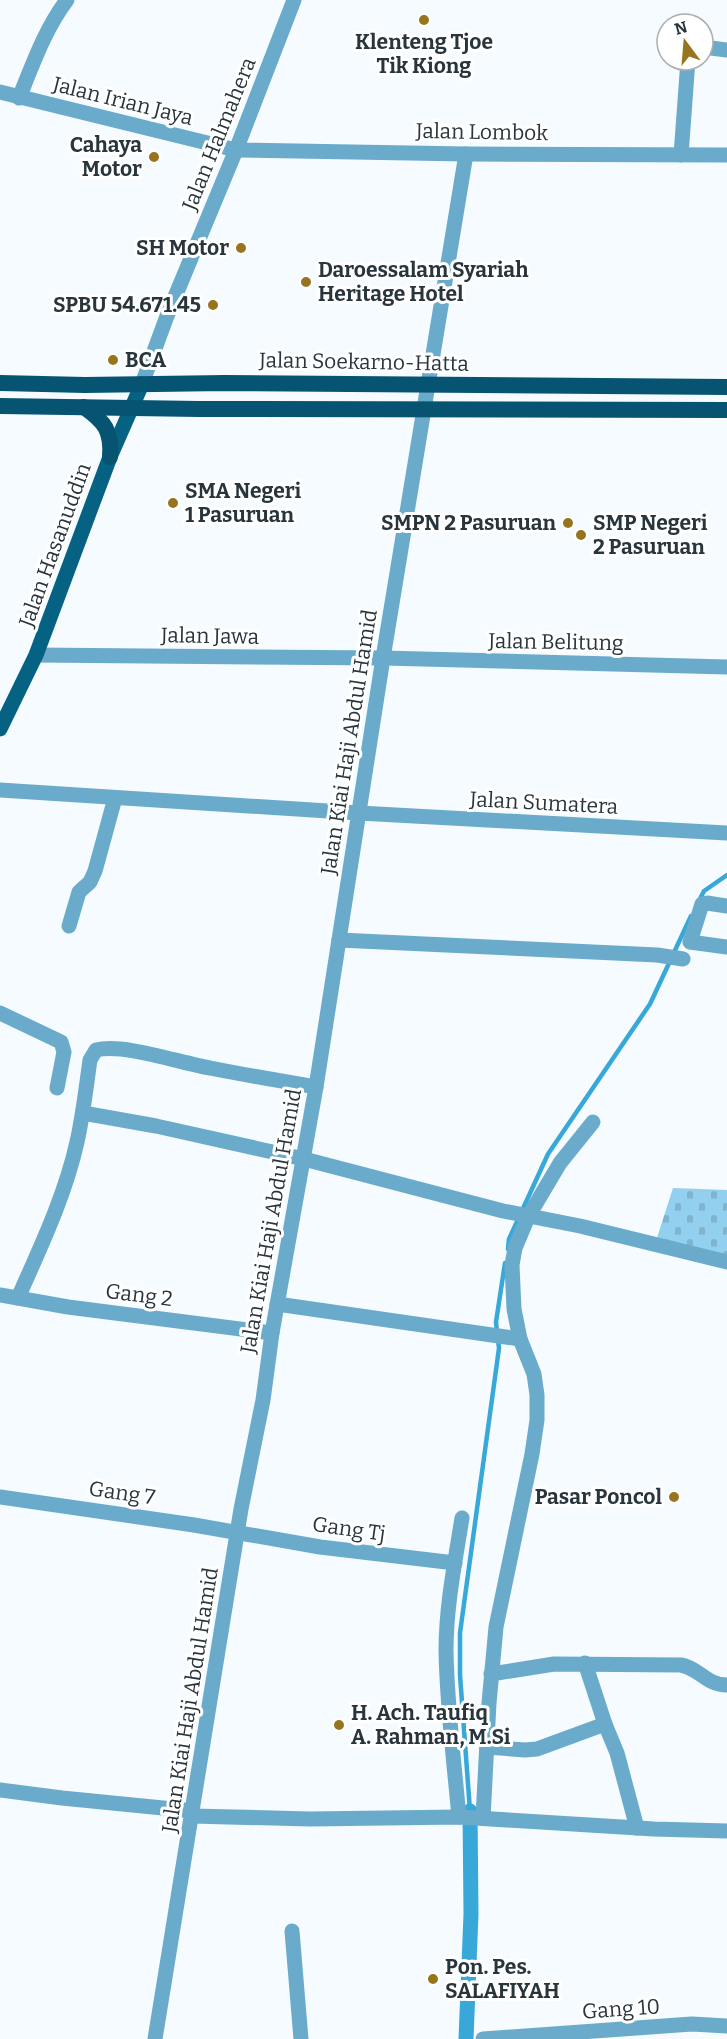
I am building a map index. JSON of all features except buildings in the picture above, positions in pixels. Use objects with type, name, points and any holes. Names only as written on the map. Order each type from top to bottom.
[{"type":"highway","name":"Jalan Soekarno-Hatta","points":[[0,384],[727,387]]},
{"type":"highway","points":[[0,406],[727,410]]},
{"type":"highway","points":[[84,407],[97,416],[107,429],[111,440],[110,457]]},
{"type":"main road","name":"Jalan Hasanuddin","points":[[0,729],[36,655],[110,457],[142,384]]},
{"type":"street","points":[[19,98],[41,42],[67,0]]},
{"type":"street","name":"Jalan Halmahera","points":[[142,384],[294,0]]},
{"type":"street","points":[[681,155],[687,72]]},
{"type":"street","name":"Jalan Irian Jaya","points":[[0,93],[236,150]]},
{"type":"street","name":"Jalan Lombok","points":[[236,150],[727,155]]},
{"type":"street","name":"Jalan Kiai Haji Abdul Hamid","points":[[155,2039],[238,1532],[263,1400],[272,1334],[316,1087],[358,813],[466,154]]},
{"type":"street","name":"Jalan Jawa","points":[[36,655],[383,658]]},
{"type":"street","name":"Jalan Belitung","points":[[383,658],[727,667]]},
{"type":"street","name":"Jalan Sumatera","points":[[0,790],[358,813],[727,833]]},
{"type":"street","points":[[69,926],[79,892],[90,882],[95,871],[115,798]]},
{"type":"street","points":[[727,906],[702,904],[690,942],[727,948]]},
{"type":"street","points":[[339,940],[680,958]]},
{"type":"street","points":[[0,1013],[61,1042],[64,1052],[57,1088]]},
{"type":"street","points":[[18,1298],[49,1227],[77,1145],[90,1060],[96,1050],[106,1048],[125,1050],[316,1087]]},
{"type":"street","points":[[83,1113],[156,1126],[304,1159],[503,1211],[580,1226],[727,1262]]},
{"type":"street","points":[[482,1818],[496,1627],[537,1420],[534,1374],[513,1337],[512,1265],[526,1216],[560,1164],[592,1122]]},
{"type":"street","name":"Gang 2","points":[[0,1295],[68,1307],[272,1334]]},
{"type":"street","points":[[278,1304],[513,1337]]},
{"type":"street","name":"Gang 7","points":[[0,1497],[238,1532]]},
{"type":"street","points":[[460,1817],[446,1651],[447,1623],[462,1518]]},
{"type":"street","name":"Gang Tj","points":[[238,1532],[320,1547],[455,1563]]},
{"type":"street","points":[[585,1663],[617,1753],[638,1828]]},
{"type":"street","points":[[491,1674],[554,1664],[686,1666],[711,1682],[727,1684]]},
{"type":"street","points":[[487,1747],[537,1749],[605,1724]]},
{"type":"street","points":[[0,1790],[192,1813],[300,1819],[460,1817],[727,1831]]},
{"type":"street","points":[[292,1931],[302,2039]]},
{"type":"street","name":"Gang 10","points":[[483,2039],[692,2024],[727,2026]]},
{"type":"green space","points":[[673,1188],[727,1190],[727,1262],[655,1244]]},
{"type":"waterway","points":[[699,901],[704,891],[727,875]]},
{"type":"waterway","points":[[508,1249],[509,1239],[548,1154],[650,1004],[691,916]]},
{"type":"waterway","points":[[497,1332],[496,1322],[505,1263]]},
{"type":"waterway","points":[[470,1811],[460,1675],[460,1633],[499,1348],[498,1340]]},
{"type":"waterway","points":[[466,2039],[471,1914],[470,1811]]},
{"type":"place","name":"Klenteng Tjoe Tik Kiong","points":[[424,20]]},
{"type":"place","name":"Cahaya Motor","points":[[154,157]]},
{"type":"place","name":"SH Motor","points":[[241,248]]},
{"type":"place","name":"Daroessalam Syariah Heritage Hotel","points":[[306,282]]},
{"type":"place","name":"SPBU 54.671.45","points":[[213,305]]},
{"type":"place","name":"BCA","points":[[113,360]]},
{"type":"place","name":"SMA Negeri 1 Pasuruan","points":[[173,503]]},
{"type":"place","name":"SMPN 2 Pasuruan","points":[[568,523]]},
{"type":"place","name":"SMP Negeri 2 Pasuruan","points":[[581,535]]},
{"type":"place","name":"Pasar Poncol","points":[[674,1497]]},
{"type":"place","name":"H. Ach. Taufiq A. Rahman, M.Si","points":[[339,1725]]},
{"type":"place","name":"Pon. Pes. SALAFIYAH","points":[[433,1979]]}]
